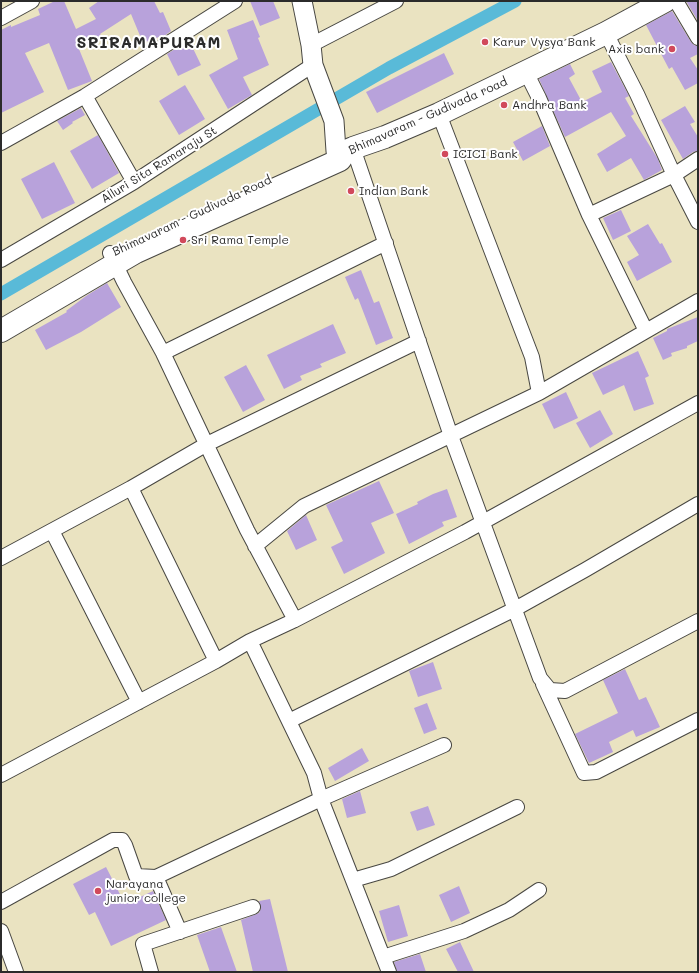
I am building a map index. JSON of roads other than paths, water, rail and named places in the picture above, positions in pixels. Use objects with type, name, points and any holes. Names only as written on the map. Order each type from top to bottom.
[{"type":"main road","points":[[302,1],[316,72],[344,153]]},
{"type":"main road","name":"Bhimavaram - Gudivada road","points":[[1,331],[112,259],[136,252],[344,153],[439,114],[606,33],[665,1]]},
{"type":"main road","name":"Bhimavaram - Gudivada Road","points":[[1,316],[112,259]]},
{"type":"street","points":[[1,18],[32,1]]},
{"type":"street","points":[[1,143],[85,96],[235,1]]},
{"type":"street","points":[[311,45],[396,1]]},
{"type":"street","points":[[676,1],[698,38]]},
{"type":"street","points":[[606,33],[698,222]]},
{"type":"street","name":"Alluri Sita Ramaraju St","points":[[1,260],[316,72]]},
{"type":"street","points":[[526,72],[539,98],[589,215],[646,331]]},
{"type":"street","points":[[85,96],[134,182]]},
{"type":"street","points":[[439,114],[532,357],[539,393]]},
{"type":"street","points":[[344,153],[386,243],[451,436],[540,678],[584,773],[596,772],[698,720]]},
{"type":"street","points":[[589,215],[674,175],[698,159]]},
{"type":"street","points":[[163,353],[386,243]]},
{"type":"street","points":[[112,259],[163,353],[255,546],[295,620]]},
{"type":"street","points":[[255,546],[304,506],[539,393],[698,301]]},
{"type":"street","points":[[1,558],[131,488],[207,444],[419,341]]},
{"type":"street","points":[[1,775],[216,662],[250,641],[295,620],[483,522],[698,403]]},
{"type":"street","points":[[131,488],[216,662]]},
{"type":"street","points":[[289,721],[515,608],[585,570],[698,504]]},
{"type":"street","points":[[52,531],[138,702]]},
{"type":"street","points":[[540,678],[550,690],[565,691],[698,621]]},
{"type":"street","points":[[250,641],[314,773],[321,799],[389,972]]},
{"type":"street","points":[[1,902],[113,840],[122,840],[125,844],[136,876],[156,877],[321,799],[444,745]]},
{"type":"street","points":[[353,880],[391,869],[517,807]]},
{"type":"street","points":[[156,877],[180,932]]},
{"type":"street","points":[[383,957],[464,931],[509,910],[540,890]]},
{"type":"street","points":[[151,972],[143,944],[254,907]]},
{"type":"street","points":[[1,931],[16,972]]},
{"type":"waterway","points":[[1,294],[389,68],[515,1]]},
{"type":"place","name":"Karur Vysya Bank","points":[[485,42]]},
{"type":"place","name":"Axis bank","points":[[672,49]]},
{"type":"place","name":"Andhra Bank","points":[[504,105]]},
{"type":"place","name":"ICICI Bank","points":[[445,154]]},
{"type":"place","name":"Indian Bank","points":[[351,191]]},
{"type":"place","name":"Sri Rama Temple","points":[[183,240]]},
{"type":"place","name":"Narayana junior college","points":[[98,891]]},
{"type":"district","name":"SRIRAMAPURAM","points":[[149,43]]}]
